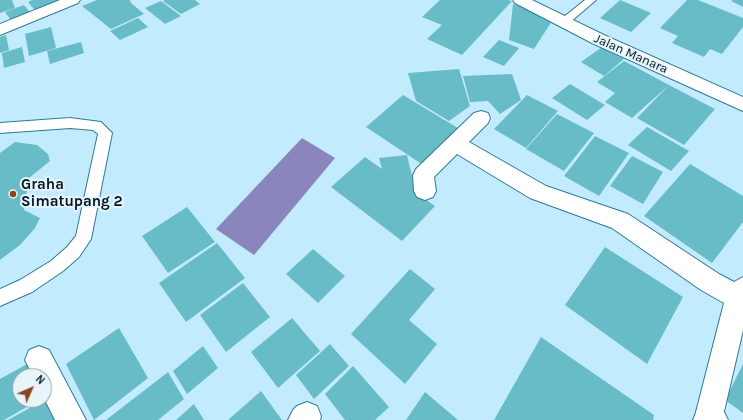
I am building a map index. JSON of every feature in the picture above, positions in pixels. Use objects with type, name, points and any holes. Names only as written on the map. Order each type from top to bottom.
[{"type":"street","points":[[0,30],[73,0]]},
{"type":"street","name":"Jalan Manara","points":[[520,0],[598,39],[743,104]]},
{"type":"street","points":[[425,191],[423,175],[481,118]]},
{"type":"street","points":[[455,143],[538,192],[620,221],[710,282],[740,293],[710,419]]},
{"type":"street","points":[[39,360],[71,420]]},
{"type":"lane","points":[[564,22],[591,0]]},
{"type":"lane","points":[[0,128],[70,123],[96,125],[105,133],[83,239],[73,252],[57,266],[26,286],[0,298]]},
{"type":"shaded area","points":[[302,138],[335,158],[254,255],[216,229]]},
{"type":"building","points":[[0,0],[12,0],[15,8],[0,13]]},
{"type":"building","points":[[32,0],[62,0],[37,13],[28,2]]},
{"type":"building","points":[[97,0],[129,0],[144,14],[111,29],[82,6]]},
{"type":"building","points":[[195,0],[200,4],[181,14],[163,1]]},
{"type":"building","points":[[440,0],[512,1],[462,55],[427,39],[442,25],[422,17]]},
{"type":"building","points":[[620,0],[651,13],[631,32],[600,18]]},
{"type":"building","points":[[687,0],[698,0],[743,18],[743,27],[722,54],[710,49],[704,57],[672,43],[678,36],[660,28]]},
{"type":"building","points":[[743,0],[743,7],[731,1]]},
{"type":"building","points":[[161,1],[181,16],[165,24],[145,8]]},
{"type":"building","points":[[513,4],[554,18],[534,49],[509,40]]},
{"type":"building","points":[[24,5],[33,16],[13,23],[5,12]]},
{"type":"building","points":[[138,18],[148,27],[120,40],[110,31]]},
{"type":"building","points":[[51,27],[56,48],[29,56],[25,34]]},
{"type":"building","points":[[6,35],[9,50],[0,53],[0,37]]},
{"type":"building","points":[[499,40],[519,48],[504,66],[483,57]]},
{"type":"building","points":[[81,42],[84,53],[50,64],[47,51]]},
{"type":"building","points":[[22,47],[25,62],[4,68],[2,53]]},
{"type":"building","points":[[602,47],[624,59],[604,76],[581,62]]},
{"type":"building","points":[[624,61],[669,85],[632,118],[605,102],[615,93],[597,82]]},
{"type":"building","points":[[459,69],[470,106],[449,121],[416,101],[408,73]]},
{"type":"building","points":[[512,74],[521,100],[500,114],[488,101],[470,102],[463,76]]},
{"type":"building","points":[[570,84],[605,105],[587,120],[552,98]]},
{"type":"building","points":[[669,85],[715,109],[684,145],[637,118]]},
{"type":"building","points":[[403,95],[463,131],[426,167],[366,127]]},
{"type":"building","points":[[527,95],[558,111],[526,148],[494,129]]},
{"type":"building","points":[[557,114],[594,133],[564,171],[526,149]]},
{"type":"building","points":[[647,127],[689,151],[671,171],[628,145]]},
{"type":"building","points":[[595,136],[629,153],[599,196],[564,176]]},
{"type":"building","name":"Graha Simatupang 2","points":[[15,142],[37,145],[48,154],[50,161],[29,178],[24,210],[40,218],[35,228],[20,245],[0,260],[0,153]]},
{"type":"building","points":[[407,155],[416,193],[435,206],[402,241],[331,187],[365,157],[382,169],[379,158]]},
{"type":"building","points":[[632,156],[663,172],[643,204],[610,186]]},
{"type":"building","points":[[690,164],[743,196],[743,222],[712,263],[644,216]]},
{"type":"building","points":[[187,207],[215,242],[168,273],[142,236]]},
{"type":"building","points":[[217,243],[245,278],[186,322],[159,283]]},
{"type":"building","points":[[605,247],[683,297],[647,364],[565,305]]},
{"type":"building","points":[[313,249],[345,276],[318,303],[286,274]]},
{"type":"building","points":[[410,269],[435,289],[409,320],[437,344],[405,384],[351,334]]},
{"type":"building","points":[[243,283],[270,317],[226,352],[200,315]]},
{"type":"building","points":[[292,318],[320,351],[278,388],[251,352]]},
{"type":"building","points":[[119,328],[148,378],[94,420],[66,364]]},
{"type":"building","points":[[541,337],[654,415],[653,420],[494,420]]},
{"type":"building","points":[[330,344],[349,366],[314,399],[296,375]]},
{"type":"building","points":[[203,346],[218,368],[187,394],[173,371]]},
{"type":"building","points":[[38,358],[40,368],[20,368]]},
{"type":"building","points":[[743,364],[743,413],[725,400]]},
{"type":"building","points":[[353,366],[389,407],[375,420],[345,420],[325,394]]},
{"type":"building","points":[[12,372],[12,408],[25,408],[4,420],[0,420],[0,379]]},
{"type":"building","points":[[168,372],[184,399],[158,420],[106,420]]},
{"type":"building","points":[[261,391],[282,420],[228,420]]},
{"type":"building","points":[[425,392],[458,420],[406,420]]},
{"type":"building","points":[[52,395],[58,420],[8,420],[30,408],[52,408]]},
{"type":"building","points":[[194,404],[204,420],[176,420]]},
{"type":"place","name":"Graha Simatupang 2","points":[[13,194]]}]
